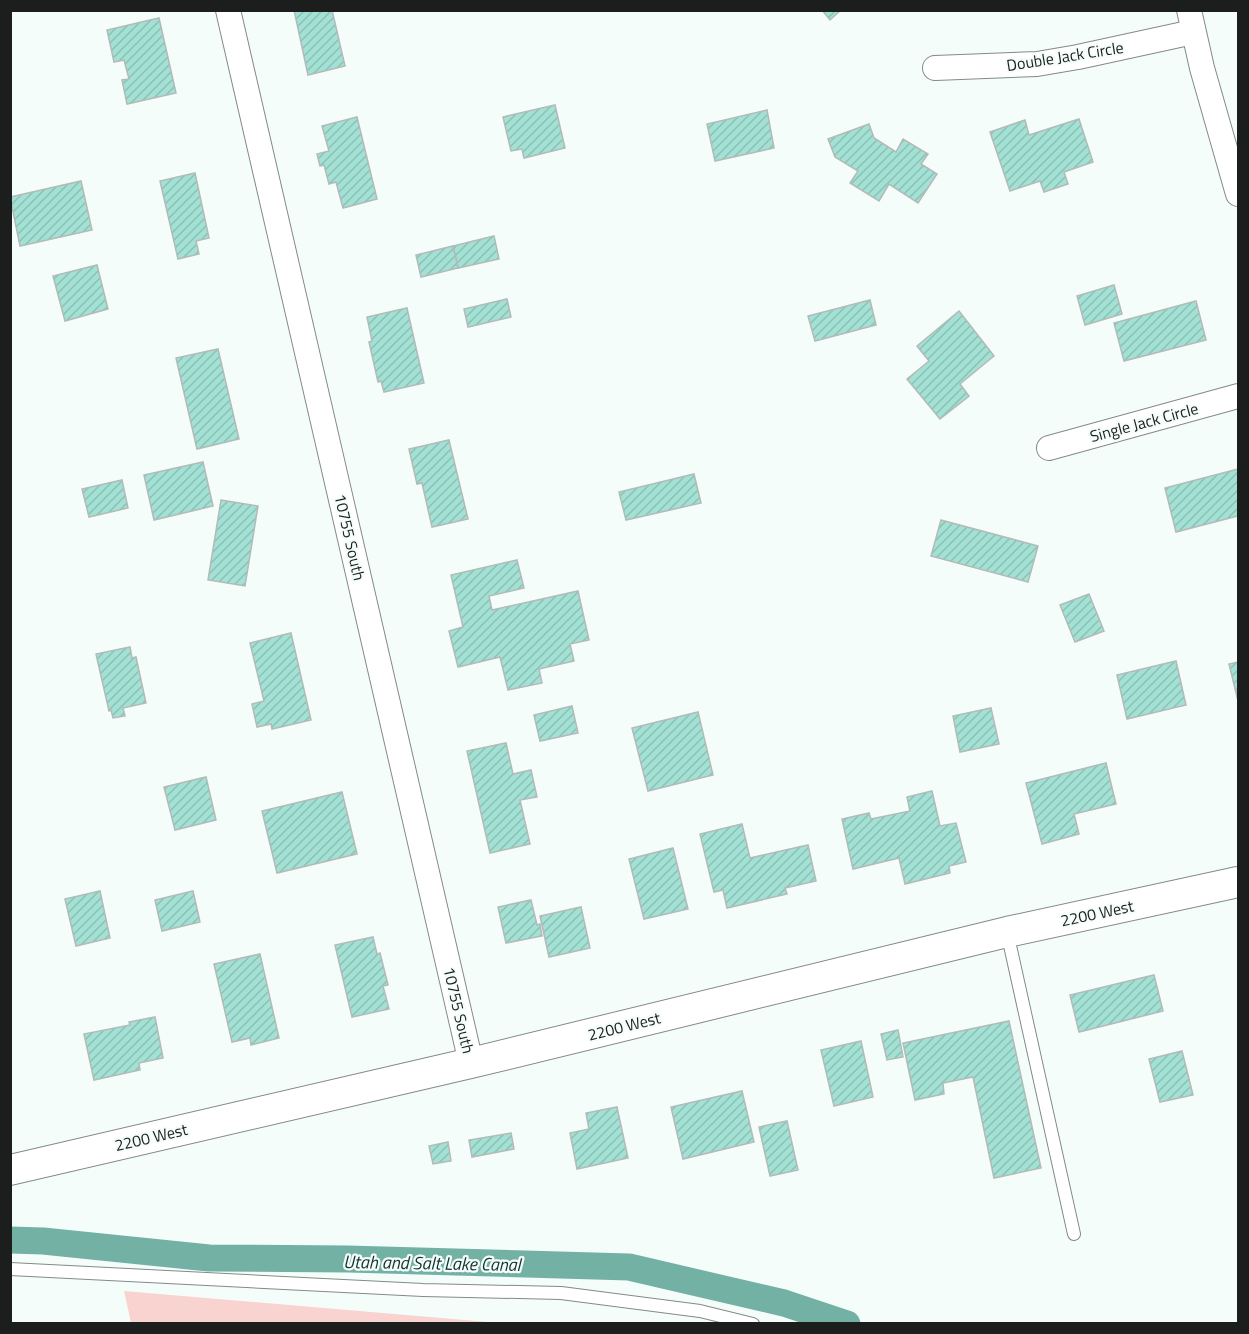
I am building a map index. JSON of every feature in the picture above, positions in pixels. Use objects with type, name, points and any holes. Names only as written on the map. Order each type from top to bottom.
[{"type":"street","name":"10755 South","points":[[228,10],[471,1063]]},
{"type":"street","name":"Double Jack Circle","points":[[935,68],[1037,64],[1078,57],[1191,21]]},
{"type":"street","points":[[1191,21],[1239,194]]},
{"type":"street","name":"Single Jack Circle","points":[[1049,448],[1239,396]]},
{"type":"street","name":"2200 West","points":[[10,1170],[471,1063],[1007,932],[1239,882]]},
{"type":"lane","points":[[1007,932],[1074,1234]]},
{"type":"lane","points":[[10,1269],[423,1290],[561,1293],[688,1310],[753,1323]]},
{"type":"shaded area","points":[[124,1291],[500,1323],[131,1323]]},
{"type":"building","points":[[294,10],[332,10],[345,66],[308,75]]},
{"type":"building","points":[[822,10],[841,10],[830,20]]},
{"type":"building","points":[[159,18],[176,93],[127,104],[122,80],[129,79],[124,60],[114,62],[107,30]]},
{"type":"building","points":[[555,105],[565,148],[524,158],[522,149],[511,151],[503,117]]},
{"type":"building","points":[[767,110],[774,148],[715,161],[707,124]]},
{"type":"building","points":[[357,117],[377,199],[343,208],[336,182],[329,184],[324,165],[320,166],[317,154],[329,151],[322,126]]},
{"type":"building","points":[[1079,119],[1093,162],[1064,172],[1068,184],[1044,192],[1040,181],[1010,191],[990,132],[1025,120],[1029,135]]},
{"type":"building","points":[[869,124],[874,138],[896,152],[903,139],[928,154],[921,164],[937,174],[918,203],[889,184],[879,201],[850,183],[858,171],[835,157],[828,139]]},
{"type":"building","points":[[195,173],[209,238],[196,241],[199,254],[178,259],[160,181]]},
{"type":"building","points":[[81,181],[92,230],[20,246],[10,197]]},
{"type":"building","points":[[494,236],[499,259],[458,268],[453,246]]},
{"type":"building","points":[[453,246],[458,268],[421,277],[416,255]]},
{"type":"building","points":[[97,265],[108,309],[65,321],[53,276]]},
{"type":"building","points":[[1114,285],[1122,314],[1085,325],[1077,296]]},
{"type":"building","points":[[507,299],[511,317],[468,327],[464,309]]},
{"type":"building","points":[[870,300],[876,325],[815,341],[808,316]]},
{"type":"building","points":[[1196,301],[1206,340],[1124,361],[1114,323]]},
{"type":"building","points":[[407,308],[424,383],[384,392],[381,381],[378,382],[369,342],[372,341],[367,317]]},
{"type":"building","points":[[959,311],[994,356],[960,384],[969,396],[940,419],[907,379],[929,361],[917,346]]},
{"type":"building","points":[[218,349],[239,439],[197,449],[176,358]]},
{"type":"building","points":[[449,440],[468,519],[432,527],[422,483],[417,484],[409,449]]},
{"type":"building","points":[[203,462],[213,506],[154,520],[144,475]]},
{"type":"building","points":[[1238,469],[1238,516],[1176,532],[1165,488]]},
{"type":"building","points":[[694,474],[701,503],[626,520],[619,492]]},
{"type":"building","points":[[122,480],[128,508],[89,517],[82,489]]},
{"type":"building","points":[[221,500],[258,506],[245,586],[208,580]]},
{"type":"building","points":[[941,520],[1038,546],[1028,582],[931,556]]},
{"type":"building","points":[[517,560],[524,588],[489,596],[492,610],[578,591],[589,640],[570,644],[574,661],[539,669],[542,683],[508,690],[500,657],[458,667],[449,631],[463,627],[451,575]]},
{"type":"building","points":[[1089,594],[1104,631],[1075,642],[1060,605]]},
{"type":"building","points":[[291,633],[311,720],[272,729],[271,724],[257,727],[252,704],[264,701],[250,643]]},
{"type":"building","points":[[130,647],[132,658],[136,657],[146,703],[123,708],[125,716],[113,718],[111,710],[109,711],[96,654]]},
{"type":"building","points":[[1176,661],[1186,705],[1127,719],[1117,675]]},
{"type":"building","points":[[1238,662],[1238,701],[1229,664]]},
{"type":"building","points":[[572,706],[578,733],[540,741],[534,715]]},
{"type":"building","points":[[991,708],[999,744],[960,752],[953,716]]},
{"type":"building","points":[[698,712],[713,775],[648,791],[632,728]]},
{"type":"building","points":[[506,743],[513,774],[531,770],[537,797],[520,800],[530,844],[490,853],[467,751]]},
{"type":"building","points":[[1106,763],[1116,804],[1074,814],[1079,834],[1042,844],[1026,783]]},
{"type":"building","points":[[206,777],[216,820],[175,830],[164,787]]},
{"type":"building","points":[[932,791],[940,826],[956,823],[966,862],[949,866],[950,873],[905,884],[899,858],[853,869],[842,819],[869,813],[871,819],[910,811],[907,797]]},
{"type":"building","points":[[342,792],[357,854],[277,873],[262,811]]},
{"type":"building","points":[[742,824],[750,858],[808,845],[816,881],[785,888],[787,894],[727,908],[723,890],[714,892],[700,834]]},
{"type":"building","points":[[673,848],[688,909],[644,919],[629,859]]},
{"type":"building","points":[[100,891],[110,938],[76,946],[65,899]]},
{"type":"building","points":[[193,891],[200,922],[162,931],[155,900]]},
{"type":"building","points":[[531,900],[542,936],[506,943],[498,907]]},
{"type":"building","points":[[581,907],[590,948],[549,957],[540,916]]},
{"type":"building","points":[[373,937],[377,954],[380,953],[388,985],[383,986],[389,1009],[352,1017],[335,945]]},
{"type":"building","points":[[260,954],[279,1038],[251,1045],[250,1038],[232,1042],[214,964]]},
{"type":"building","points":[[1154,975],[1163,1011],[1079,1032],[1070,995]]},
{"type":"building","points":[[155,1017],[163,1058],[139,1063],[140,1070],[94,1080],[84,1034],[130,1025],[129,1022]]},
{"type":"building","points":[[1009,1021],[1041,1168],[994,1178],[973,1077],[943,1083],[944,1094],[915,1100],[903,1043]]},
{"type":"building","points":[[898,1030],[903,1057],[887,1060],[881,1034]]},
{"type":"building","points":[[861,1041],[873,1097],[834,1106],[821,1050]]},
{"type":"building","points":[[1182,1051],[1193,1095],[1160,1102],[1149,1059]]},
{"type":"building","points":[[742,1091],[754,1142],[683,1159],[671,1107]]},
{"type":"building","points":[[617,1107],[628,1158],[577,1169],[570,1133],[589,1129],[586,1113]]},
{"type":"building","points":[[787,1121],[798,1170],[770,1176],[759,1127]]},
{"type":"building","points":[[511,1133],[514,1149],[472,1157],[469,1140]]},
{"type":"building","points":[[448,1142],[451,1161],[433,1164],[429,1146]]},
{"type":"waterway","name":"Utah and Salt Lake Canal","points":[[10,1240],[43,1241],[209,1258],[348,1259],[629,1267],[784,1303],[847,1324]]}]
